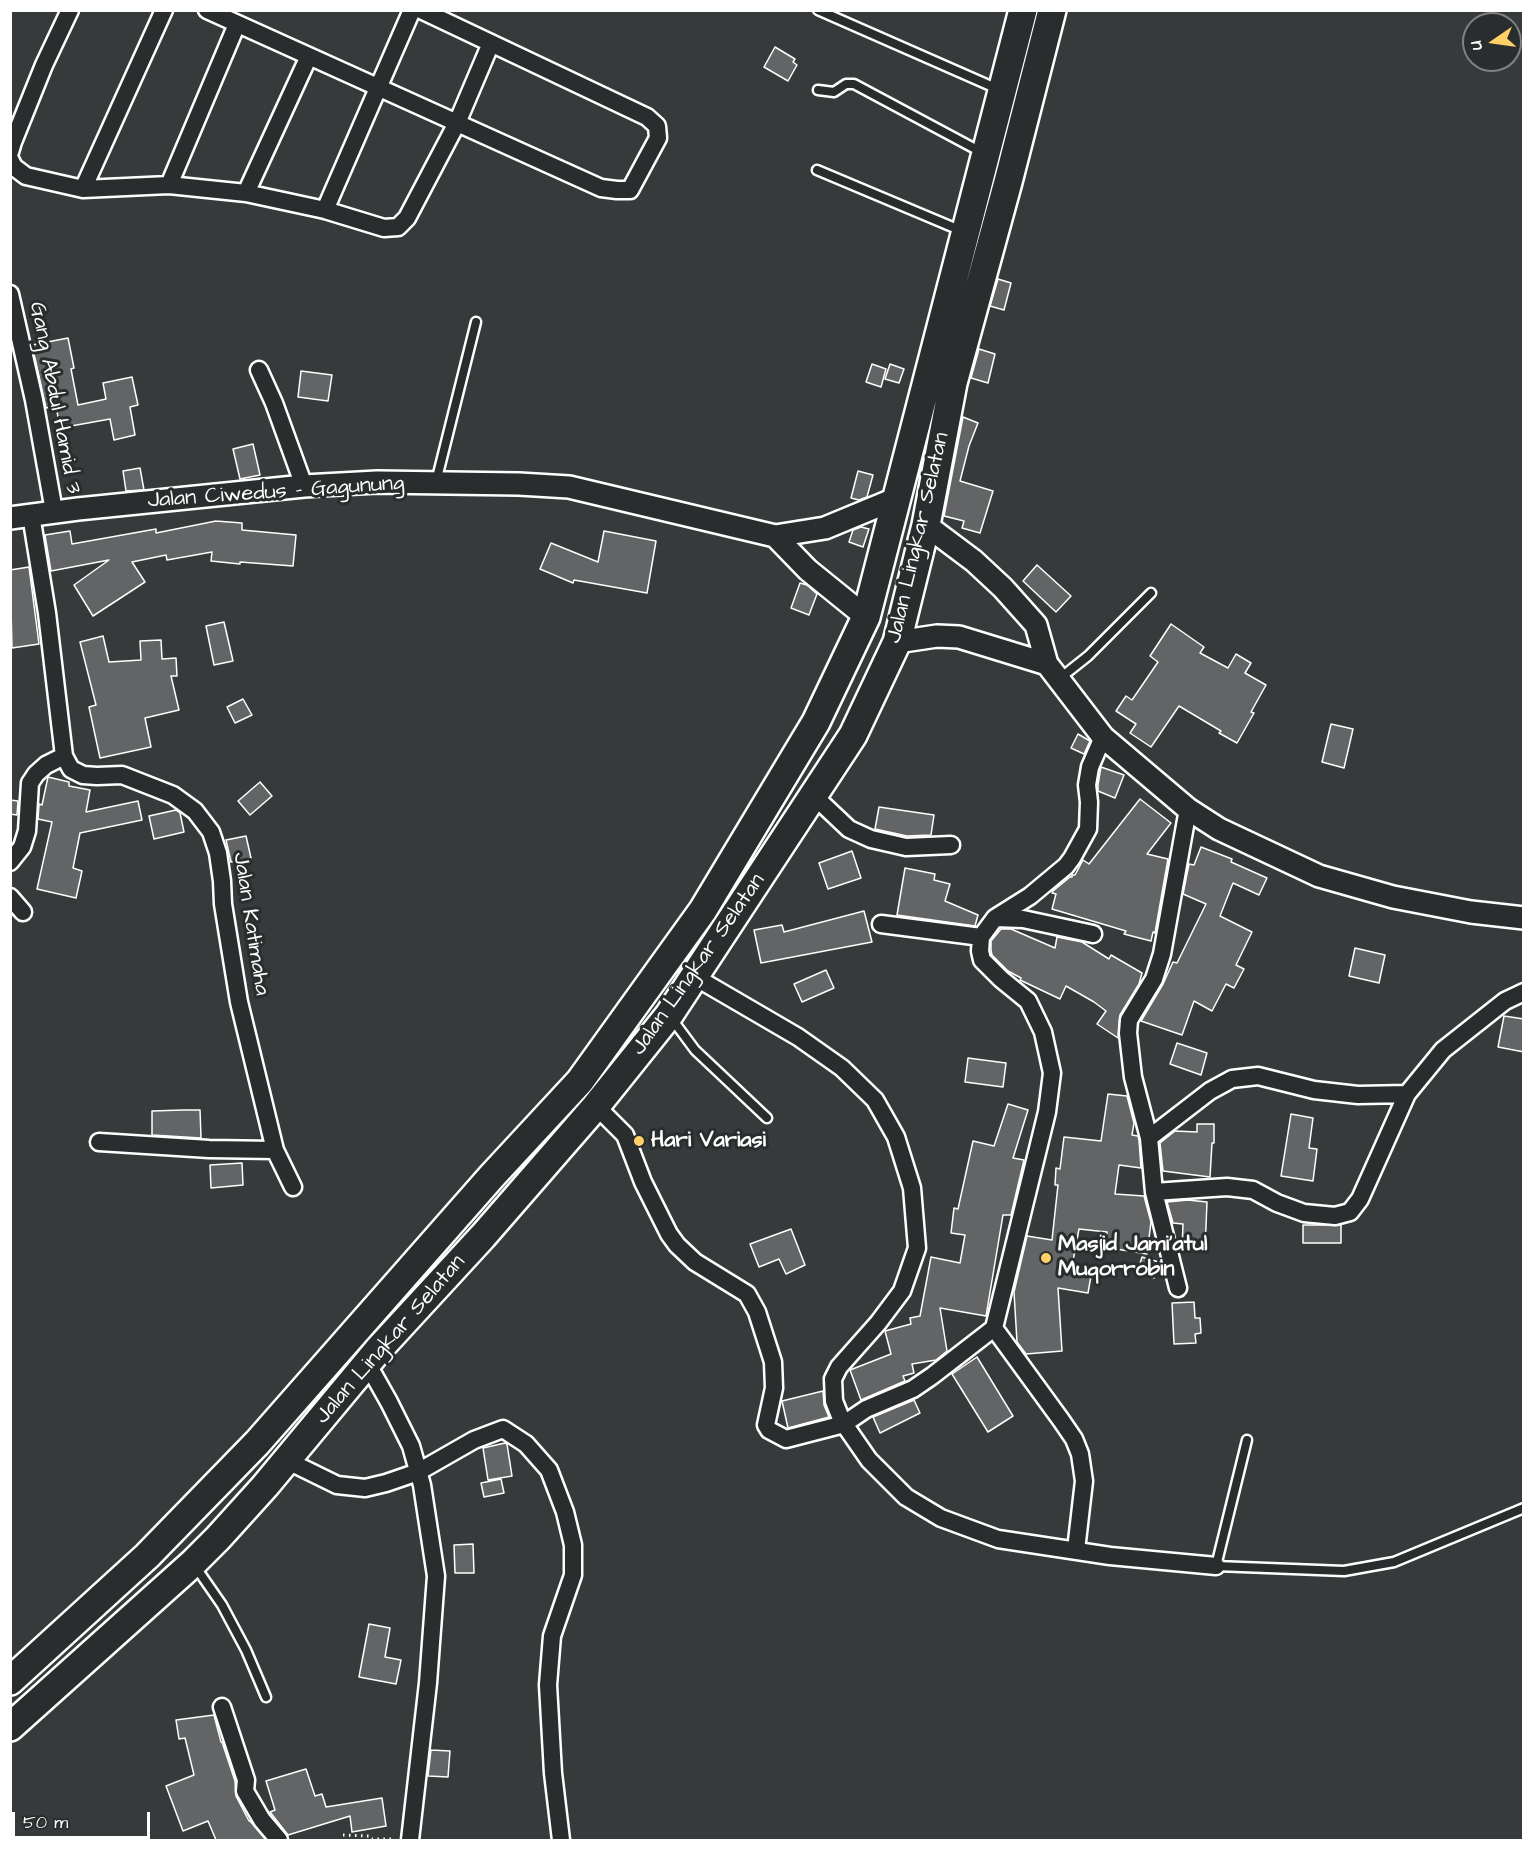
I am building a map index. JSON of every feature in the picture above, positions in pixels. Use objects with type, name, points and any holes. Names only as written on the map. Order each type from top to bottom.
[{"type":"highway","name":"Jalan Lingkar Selatan","points":[[10,1681],[147,1556],[264,1435],[492,1176],[580,1081],[704,910],[816,722],[866,617],[1023,10]]},
{"type":"highway","name":"Jalan Lingkar Selatan","points":[[10,1727],[218,1538],[367,1363],[513,1203],[596,1106],[669,1015],[853,735],[897,642],[926,525],[953,383],[1013,164],[1052,10]]},
{"type":"highway","points":[[986,154],[1013,164]]},
{"type":"highway","points":[[645,993],[669,1015]]},
{"type":"street","points":[[10,152],[44,65],[70,10]]},
{"type":"street","points":[[83,189],[164,10]]},
{"type":"street","points":[[207,10],[602,188],[630,190],[658,138],[657,126],[647,117],[421,10]]},
{"type":"street","points":[[325,210],[412,10]]},
{"type":"street","points":[[168,185],[237,24]]},
{"type":"street","points":[[10,159],[14,167],[26,176],[83,189],[168,185],[246,193],[325,210],[384,228],[398,227],[407,218],[457,123],[491,43]]},
{"type":"street","points":[[246,193],[309,56]]},
{"type":"street","name":"Gang Abdul Hamid 3","points":[[10,294],[34,400],[54,511]]},
{"type":"street","points":[[259,370],[274,403],[304,486]]},
{"type":"street","name":"Jalan Ciwedus - Gagunung","points":[[21,516],[304,486],[377,482],[519,484],[569,488],[775,536]]},
{"type":"street","points":[[775,536],[825,528],[895,499]]},
{"type":"street","points":[[10,862],[22,847],[27,831],[30,783],[46,765],[64,756],[47,613],[21,516]]},
{"type":"street","points":[[926,525],[974,561],[1003,588],[1036,625],[1053,671],[1103,737],[1188,809],[1219,829],[1320,876],[1404,899],[1471,912],[1524,918]]},
{"type":"street","points":[[775,536],[808,570],[866,617]]},
{"type":"street","points":[[897,642],[937,636],[959,637],[1053,671]]},
{"type":"street","points":[[596,1106],[625,1135],[643,1182],[669,1234],[677,1245],[695,1262],[747,1294],[757,1312],[773,1362],[774,1388],[766,1425],[769,1430],[786,1439],[844,1424],[866,1409],[913,1389],[932,1376],[994,1328],[1047,1112],[1052,1073],[1043,1032],[1028,1001],[982,960],[981,937],[995,918],[1030,896],[1066,866],[1072,858],[1088,829],[1087,785],[1090,767],[1103,737]]},
{"type":"street","name":"Jalan Katimaha","points":[[64,756],[71,769],[83,775],[122,775],[173,795],[195,811],[211,832],[218,853],[224,915],[239,1002],[275,1150],[292,1187]]},
{"type":"street","points":[[813,795],[849,829],[871,839],[906,847],[951,845]]},
{"type":"street","points":[[1178,1288],[1154,1192],[1149,1138],[1130,1063],[1128,1033],[1129,1020],[1154,979],[1162,954],[1188,809]]},
{"type":"street","points":[[10,897],[23,912]]},
{"type":"street","points":[[995,918],[1023,920],[1093,934]]},
{"type":"street","points":[[881,924],[981,937]]},
{"type":"street","points":[[695,977],[798,1037],[842,1068],[875,1100],[896,1137],[912,1188],[917,1248],[902,1291],[878,1323],[839,1367],[833,1379],[834,1401],[844,1424],[869,1460],[906,1497],[941,1518],[998,1539],[1110,1556],[1216,1566]]},
{"type":"street","points":[[1154,1192],[1227,1187],[1254,1190],[1277,1203],[1304,1213],[1335,1216],[1350,1212],[1360,1199],[1407,1094],[1443,1050],[1505,1001],[1524,992]]},
{"type":"street","points":[[1149,1138],[1210,1091],[1232,1079],[1258,1076],[1314,1090],[1358,1095],[1407,1094]]},
{"type":"street","points":[[99,1142],[209,1149],[275,1150]]},
{"type":"street","points":[[994,1328],[1074,1438],[1077,1446],[1084,1481],[1076,1550]]},
{"type":"street","points":[[367,1363],[411,1446],[422,1485],[436,1576],[428,1683],[410,1839]]},
{"type":"street","points":[[286,1460],[337,1485],[365,1488],[418,1472],[474,1440],[503,1429],[526,1444],[549,1470],[565,1512],[573,1545],[573,1575],[552,1636],[548,1685],[553,1773],[561,1840]]},
{"type":"street","points":[[222,1707],[246,1780],[245,1791],[262,1820],[279,1840]]},
{"type":"lane","points":[[818,10],[1003,91]]},
{"type":"lane","points":[[818,90],[834,92],[846,84],[854,84],[986,154]]},
{"type":"lane","points":[[817,170],[965,233]]},
{"type":"lane","points":[[436,483],[476,322]]},
{"type":"lane","points":[[1053,671],[1088,656],[1151,593]]},
{"type":"lane","points":[[669,1015],[695,1050],[767,1118]]},
{"type":"lane","points":[[1247,1440],[1216,1566],[1344,1570],[1394,1562],[1524,1508]]},
{"type":"lane","points":[[193,1563],[222,1605],[246,1650],[266,1697]]},
{"type":"path","points":[[343,1835],[370,1836],[372,1839],[410,1839]]},
{"type":"building","points":[[775,47],[795,59],[793,62],[797,65],[788,81],[764,67]]},
{"type":"building","points":[[998,279],[1011,283],[1004,310],[990,306]]},
{"type":"building","points":[[68,338],[78,405],[106,399],[103,383],[132,377],[138,405],[130,407],[135,435],[114,440],[110,419],[60,428],[56,406],[46,408],[32,345]]},
{"type":"building","points":[[979,349],[995,354],[988,383],[971,378]]},
{"type":"building","points":[[872,364],[886,369],[881,387],[866,382]]},
{"type":"building","points":[[890,364],[904,369],[899,383],[885,379]]},
{"type":"building","points":[[301,371],[332,375],[328,401],[298,397]]},
{"type":"building","points":[[963,417],[978,423],[960,481],[993,491],[980,533],[962,528],[964,521],[944,516]]},
{"type":"building","points":[[253,444],[260,475],[240,479],[233,449]]},
{"type":"building","points":[[140,468],[144,490],[126,491],[123,471]]},
{"type":"building","points":[[858,471],[873,475],[867,497],[859,500],[851,498]]},
{"type":"building","points":[[216,521],[242,523],[242,530],[296,535],[293,566],[211,561],[212,552],[167,560],[166,555],[132,562],[145,582],[93,616],[74,585],[109,560],[51,571],[45,535],[70,531],[72,544],[156,529],[156,533]]},
{"type":"building","points":[[861,527],[869,529],[863,547],[849,542],[853,530]]},
{"type":"building","points":[[604,531],[656,541],[647,593],[574,580],[573,583],[540,569],[551,543],[598,562]]},
{"type":"building","points":[[1037,565],[1071,596],[1056,612],[1023,581]]},
{"type":"building","points":[[29,567],[39,644],[12,648],[10,570]]},
{"type":"building","points":[[800,583],[807,585],[817,594],[809,615],[791,608]]},
{"type":"building","points":[[224,622],[233,661],[214,665],[206,626]]},
{"type":"building","points":[[1171,624],[1204,647],[1200,653],[1228,668],[1236,654],[1251,663],[1245,673],[1266,685],[1237,743],[1179,706],[1151,747],[1130,733],[1136,724],[1116,711],[1126,696],[1132,700],[1158,662],[1150,656]]},
{"type":"building","points":[[103,636],[109,662],[141,660],[140,641],[161,640],[162,659],[176,658],[177,676],[171,676],[179,710],[145,718],[151,747],[100,758],[89,707],[96,705],[80,642]]},
{"type":"building","points":[[243,699],[252,715],[235,723],[227,707]]},
{"type":"building","points":[[1331,724],[1353,729],[1344,768],[1322,762]]},
{"type":"building","points":[[1078,734],[1090,741],[1084,754],[1071,748]]},
{"type":"building","points":[[1101,767],[1124,775],[1115,798],[1098,791]]},
{"type":"building","points":[[48,777],[69,782],[69,786],[90,790],[86,812],[138,801],[142,820],[80,833],[73,868],[82,871],[76,898],[37,889],[52,822],[38,819],[39,804],[42,805]]},
{"type":"building","points":[[260,782],[272,796],[250,815],[238,801]]},
{"type":"building","points":[[1140,799],[1171,823],[1147,854],[1168,859],[1155,933],[1153,932],[1151,941],[1124,934],[1126,931],[1052,909],[1056,894],[1052,893],[1053,891],[1075,875],[1083,860],[1089,864]]},
{"type":"building","points":[[10,800],[18,801],[17,815],[10,814]]},
{"type":"building","points":[[879,807],[934,815],[931,835],[907,836],[875,829]]},
{"type":"building","points":[[176,810],[180,813],[184,832],[154,839],[149,816]]},
{"type":"building","points":[[246,836],[251,858],[231,862],[226,840]]},
{"type":"building","points":[[1201,847],[1232,859],[1231,862],[1267,878],[1259,895],[1233,883],[1220,916],[1252,932],[1236,965],[1244,969],[1234,988],[1226,984],[1212,1011],[1194,1001],[1182,1035],[1141,1021],[1173,962],[1177,963],[1206,904],[1183,894],[1189,864],[1194,865]]},
{"type":"building","points":[[852,851],[861,878],[828,889],[819,863]]},
{"type":"building","points":[[905,868],[935,874],[934,880],[950,884],[945,901],[978,915],[975,926],[897,915]]},
{"type":"building","points":[[864,911],[872,942],[761,963],[754,930],[782,925],[784,932]]},
{"type":"building","points":[[1001,929],[1011,929],[1055,948],[1057,937],[1082,942],[1109,959],[1111,955],[1142,973],[1139,984],[1120,1015],[1118,1038],[1097,1024],[1106,1011],[1094,1002],[1066,986],[1060,999],[1020,980],[1021,978],[1008,971],[992,955],[991,950],[991,941]]},
{"type":"building","points":[[1355,948],[1385,955],[1379,983],[1349,976]]},
{"type":"building","points":[[826,970],[834,988],[802,1002],[794,984]]},
{"type":"building","points":[[1504,1016],[1524,1019],[1524,1052],[1498,1047]]},
{"type":"building","points":[[1177,1043],[1207,1053],[1201,1075],[1170,1064]]},
{"type":"building","points":[[968,1058],[1006,1063],[1003,1087],[965,1082]]},
{"type":"building","points":[[1108,1094],[1127,1096],[1134,1123],[1132,1135],[1138,1136],[1139,1140],[1141,1168],[1119,1165],[1115,1194],[1144,1196],[1151,1222],[1147,1254],[1104,1247],[1107,1232],[1079,1229],[1071,1272],[1091,1276],[1088,1293],[1058,1288],[1062,1351],[1026,1354],[1017,1342],[1014,1292],[1027,1236],[1052,1240],[1058,1185],[1055,1185],[1056,1168],[1060,1169],[1064,1137],[1101,1141]]},
{"type":"building","points":[[1008,1104],[1028,1110],[1013,1158],[1024,1160],[1011,1215],[1003,1215],[986,1316],[940,1308],[947,1351],[936,1360],[912,1364],[914,1373],[903,1376],[905,1381],[861,1400],[850,1370],[891,1354],[885,1331],[911,1324],[910,1318],[920,1316],[931,1257],[960,1263],[965,1235],[951,1233],[954,1208],[958,1209],[973,1141],[994,1146]]},
{"type":"building","points":[[200,1110],[201,1138],[152,1135],[152,1111]]},
{"type":"building","points":[[1291,1114],[1313,1118],[1309,1148],[1317,1149],[1313,1181],[1281,1176]]},
{"type":"building","points":[[1197,1124],[1214,1124],[1210,1177],[1163,1171],[1160,1143],[1175,1131],[1197,1132]]},
{"type":"building","points":[[242,1163],[243,1185],[211,1188],[210,1165]]},
{"type":"building","points":[[1188,1200],[1207,1202],[1205,1250],[1182,1249],[1183,1224],[1173,1223],[1167,1202]]},
{"type":"building","points":[[1303,1225],[1341,1225],[1341,1243],[1303,1243]]},
{"type":"building","points":[[791,1229],[805,1265],[786,1274],[779,1259],[759,1267],[750,1244]]},
{"type":"building","points":[[1142,1257],[1159,1262],[1154,1278],[1137,1273]]},
{"type":"building","points":[[1194,1302],[1195,1318],[1200,1318],[1201,1333],[1195,1334],[1196,1343],[1174,1344],[1172,1303]]},
{"type":"building","points":[[977,1357],[1013,1416],[988,1432],[952,1374]]},
{"type":"building","points":[[823,1391],[824,1405],[829,1417],[788,1428],[782,1401]]},
{"type":"building","points":[[914,1400],[920,1413],[880,1433],[873,1417]]},
{"type":"building","points":[[505,1443],[512,1476],[488,1480],[483,1448]]},
{"type":"building","points":[[501,1479],[504,1493],[484,1497],[481,1483]]},
{"type":"building","points":[[473,1544],[474,1573],[455,1573],[454,1545]]},
{"type":"building","points":[[369,1624],[390,1628],[385,1657],[401,1660],[396,1684],[359,1677]]},
{"type":"building","points":[[214,1715],[235,1781],[236,1796],[249,1821],[266,1840],[216,1840],[208,1821],[183,1831],[166,1786],[194,1775],[185,1738],[179,1739],[176,1720]]},
{"type":"building","points":[[431,1750],[450,1751],[448,1777],[428,1776]]},
{"type":"building","points":[[306,1769],[315,1796],[322,1794],[326,1807],[382,1798],[386,1826],[352,1832],[350,1816],[288,1835],[270,1812],[275,1810],[266,1781]]},
{"type":"place","name":"Hari Variasi","points":[[639,1141]]},
{"type":"place","name":"Masjid Jami'atul Muqorrobin","points":[[1046,1258]]}]
